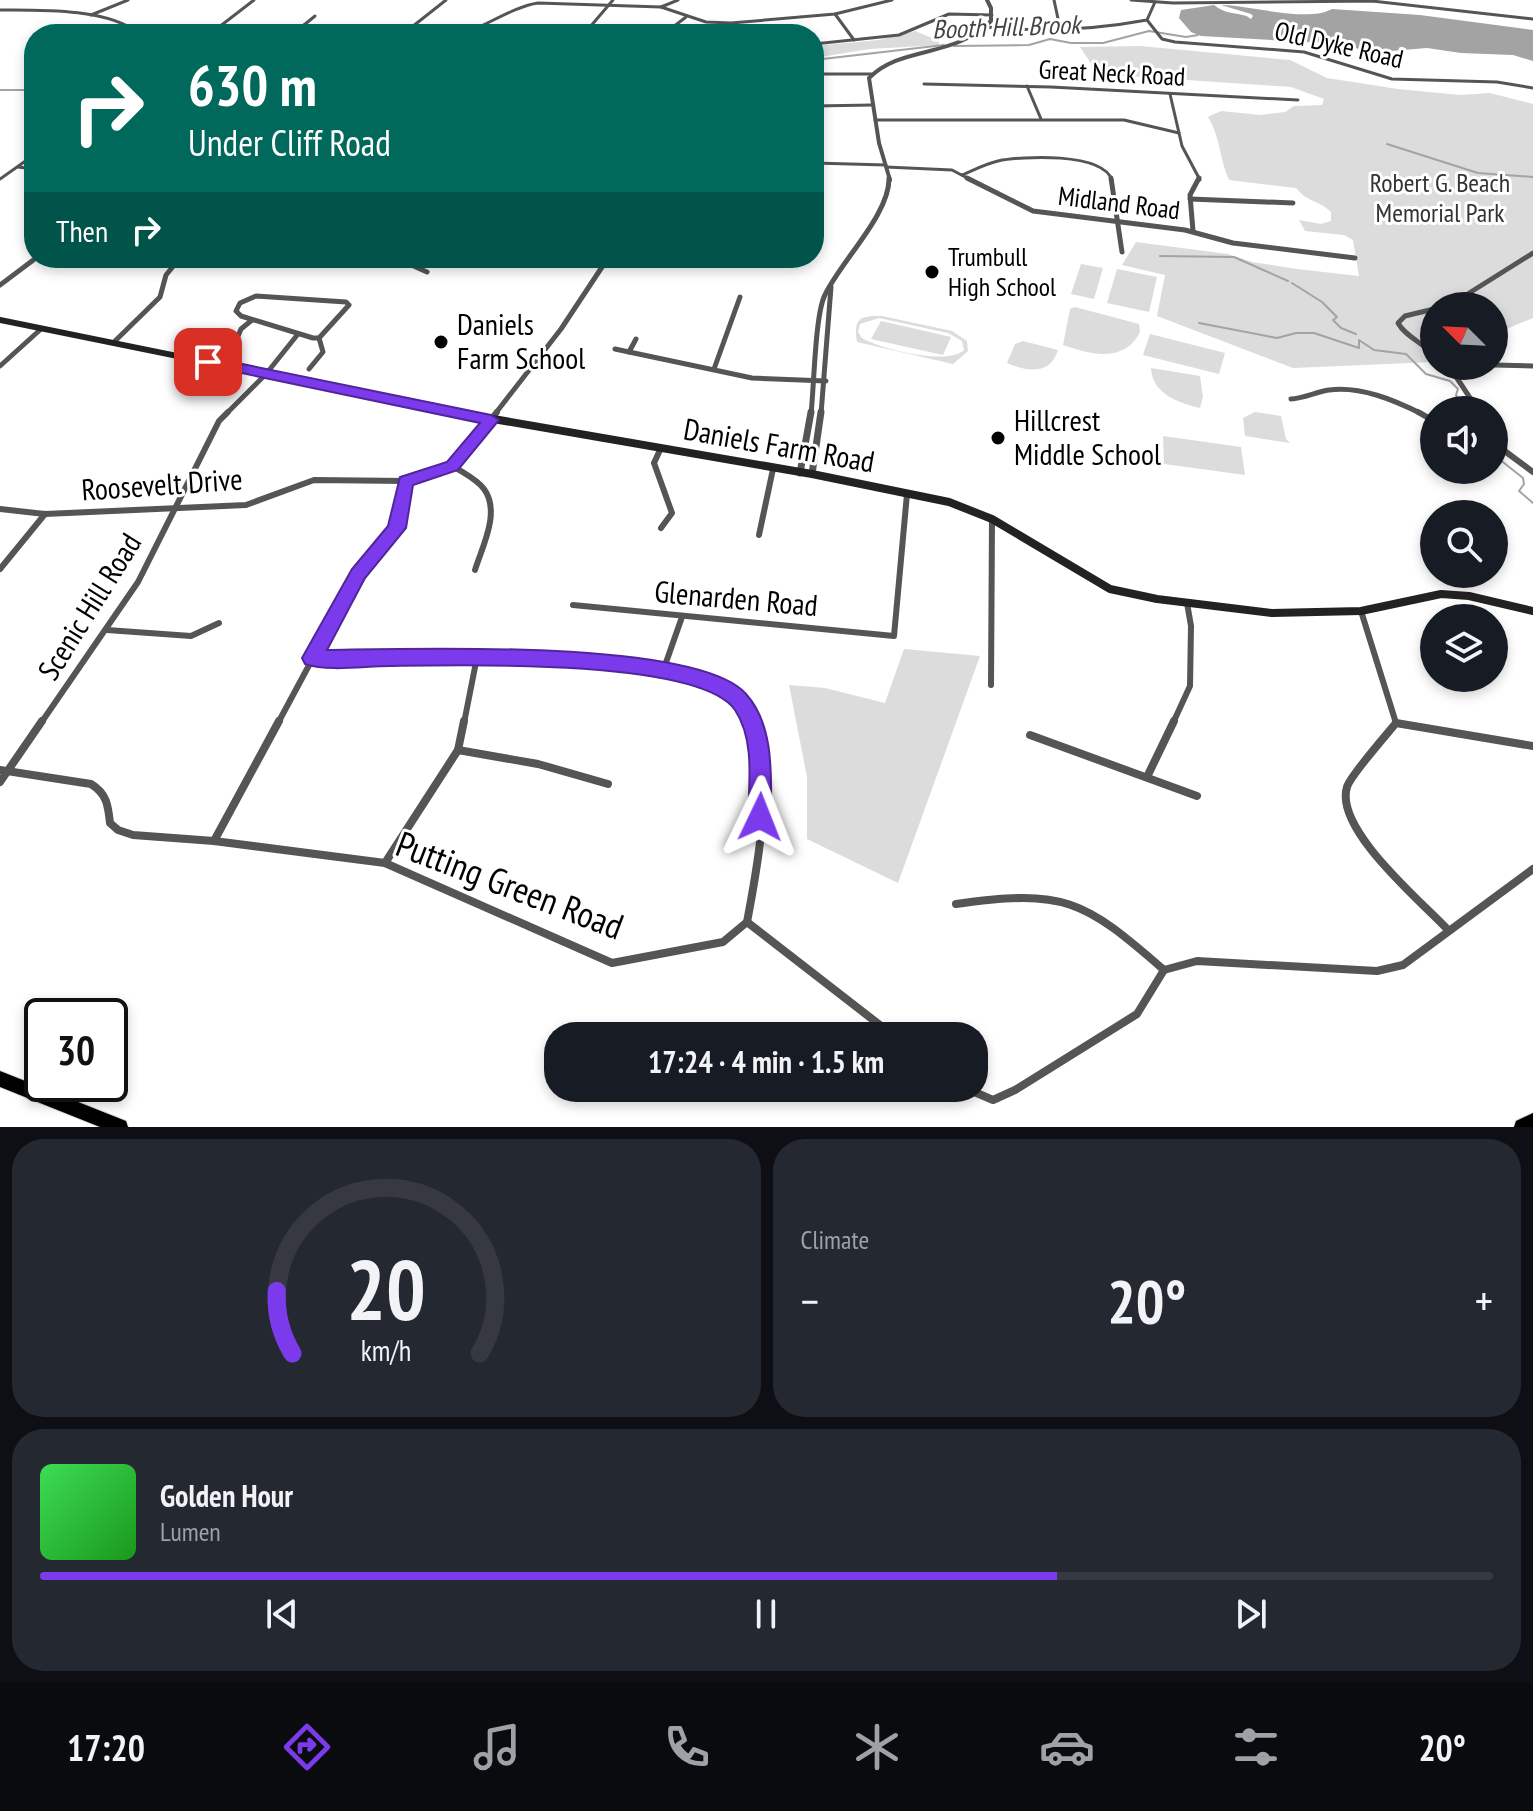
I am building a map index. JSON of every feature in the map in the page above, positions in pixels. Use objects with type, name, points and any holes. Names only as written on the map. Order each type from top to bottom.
[{"type":"highway","points":[[0,1079],[120,1127]]},
{"type":"highway","points":[[1522,1127],[1533,1121]]},
{"type":"main road","name":"Daniels Farm Road","points":[[0,320],[491,420],[812,474],[949,502],[992,519],[1110,589],[1187,603],[1272,613],[1361,611],[1441,594],[1469,596],[1533,611]]},
{"type":"street","points":[[88,16],[128,0]]},
{"type":"street","points":[[223,24],[254,0]]},
{"type":"street","points":[[416,24],[446,0]]},
{"type":"street","points":[[661,7],[678,0]]},
{"type":"street","points":[[489,24],[521,5],[539,2],[612,2],[661,7],[686,17],[731,23],[835,14],[892,0]]},
{"type":"street","points":[[824,74],[872,74],[902,59],[953,46],[991,21],[987,0]]},
{"type":"street","points":[[1054,0],[1060,28]]},
{"type":"street","points":[[1131,0],[1372,1],[1533,19]]},
{"type":"street","points":[[593,24],[612,2]]},
{"type":"street","points":[[986,27],[1060,28],[1127,24],[1147,20],[1155,2]]},
{"type":"street","points":[[0,10],[88,16],[128,24]]},
{"type":"street","points":[[835,14],[854,40]]},
{"type":"street","points":[[824,43],[899,35],[949,14],[992,15]]},
{"type":"street","points":[[305,24],[315,16]]},
{"type":"street","points":[[677,24],[686,17]]},
{"type":"street","name":"Old Dyke Road","points":[[1147,20],[1162,39],[1181,43],[1262,46],[1308,53],[1386,79],[1495,80],[1533,88]]},
{"type":"street","points":[[800,473],[815,381],[820,315],[826,292],[852,257],[885,197],[890,181],[875,120],[869,83],[872,74]]},
{"type":"street","name":"Great Neck Road","points":[[924,84],[1027,86],[1298,100]]},
{"type":"street","points":[[1027,86],[1041,119]]},
{"type":"street","points":[[1170,94],[1185,153],[1201,182],[1192,190],[1190,199],[1193,231]]},
{"type":"street","points":[[824,106],[873,105]]},
{"type":"street","points":[[875,120],[1131,120],[1179,133]]},
{"type":"street","points":[[962,175],[1003,160],[1071,159],[1095,163],[1111,175],[1122,252]]},
{"type":"street","points":[[0,179],[24,162]]},
{"type":"street","name":"Midland Road","points":[[824,163],[937,167],[962,175],[1033,211],[1193,231],[1233,243],[1355,258]]},
{"type":"street","points":[[18,167],[24,168]]},
{"type":"street","points":[[1190,199],[1293,203]]},
{"type":"street","points":[[1474,292],[1533,253]]},
{"type":"street","points":[[0,285],[24,267]]},
{"type":"street","points":[[114,342],[160,297],[165,289],[163,278],[172,268]]},
{"type":"street","points":[[418,268],[427,272]]},
{"type":"street","points":[[475,570],[490,518],[490,505],[481,486],[453,466],[568,318],[601,268]]},
{"type":"street","points":[[812,474],[826,381],[831,287]]},
{"type":"street","points":[[256,296],[346,302],[349,305],[319,338],[252,320],[236,311],[240,303],[256,296]]},
{"type":"street","points":[[714,369],[740,297]]},
{"type":"street","points":[[1420,312],[1405,316],[1398,323],[1402,331],[1420,341]]},
{"type":"street","points":[[820,315],[829,315]]},
{"type":"street","points":[[231,353],[241,329],[252,320]]},
{"type":"street","points":[[0,366],[41,329]]},
{"type":"street","name":"Scenic Hill Road","points":[[0,782],[4,771],[107,630],[138,582],[219,421],[266,374],[298,334]]},
{"type":"street","points":[[309,369],[323,352],[319,338]]},
{"type":"street","points":[[629,352],[636,339]]},
{"type":"street","points":[[615,349],[752,378],[826,381]]},
{"type":"street","points":[[1508,365],[1533,366]]},
{"type":"street","points":[[1291,399],[1306,399],[1335,390],[1375,394],[1420,413]]},
{"type":"street","points":[[660,450],[654,463],[672,513],[661,528]]},
{"type":"street","points":[[1508,453],[1533,472]]},
{"type":"street","name":"Roosevelt Drive","points":[[0,509],[45,514],[246,505],[314,480],[406,481],[453,466]]},
{"type":"street","points":[[759,535],[773,469]]},
{"type":"street","points":[[214,841],[358,574],[397,528],[406,481]]},
{"type":"street","name":"Glenarden Road","points":[[573,605],[894,636],[907,494]]},
{"type":"street","points":[[0,569],[45,514]]},
{"type":"street","points":[[991,685],[992,519]]},
{"type":"street","points":[[1147,777],[1190,686],[1191,626],[1187,603]]},
{"type":"street","points":[[1361,611],[1396,723]]},
{"type":"street","points":[[663,671],[682,617]]},
{"type":"street","points":[[107,630],[191,636],[219,623]]},
{"type":"street","points":[[385,863],[458,750],[477,657]]},
{"type":"street","points":[[312,658],[544,657],[663,671],[728,690],[740,701],[749,716],[761,760],[761,834],[747,922],[876,1022]]},
{"type":"street","points":[[1396,723],[1533,746]]},
{"type":"street","points":[[1396,723],[1379,742],[1368,765],[1347,786],[1346,810],[1361,839],[1448,930]]},
{"type":"street","points":[[1030,735],[1197,796]]},
{"type":"street","points":[[458,750],[538,764],[608,784]]},
{"type":"street","name":"Putting Green Road","points":[[4,771],[91,784],[102,791],[107,801],[110,823],[118,830],[133,835],[214,841],[385,863],[612,963],[723,942],[747,922]]},
{"type":"street","points":[[988,1098],[993,1100],[1015,1090],[1137,1014],[1164,970],[1197,961],[1377,971],[1403,965],[1533,869]]},
{"type":"street","points":[[956,904],[1027,896],[1066,900],[1113,924],[1164,970]]},
{"type":"green space","points":[[915,31],[939,41],[939,45],[870,49],[824,56],[824,45],[879,40]]},
{"type":"green space","name":"Robert G. Beach Memorial Park","points":[[1140,46],[1290,60],[1327,78],[1460,95],[1490,93],[1533,104],[1533,318],[1508,328],[1508,292],[1420,292],[1420,363],[1293,368],[1157,316],[1165,275],[1122,265],[1136,242],[1228,254],[1252,262],[1297,269],[1359,276],[1353,240],[1344,235],[1305,231],[1299,220],[1321,224],[1331,221],[1331,212],[1327,208],[1296,188],[1229,180],[1208,117],[1221,111],[1260,115],[1285,112],[1294,106],[1322,105],[1324,99],[1291,87],[1098,74],[1080,47]]},
{"type":"green space","points":[[1081,264],[1103,268],[1094,299],[1071,294]]},
{"type":"green space","points":[[1117,269],[1157,277],[1149,312],[1107,303]]},
{"type":"green space","points":[[1075,307],[1139,324],[1140,332],[1125,349],[1106,354],[1063,345],[1070,309]]},
{"type":"green space","points":[[874,316],[952,331],[967,341],[968,351],[953,364],[857,342],[857,324],[862,318]],"holes":[[[879,318],[948,333],[962,341],[964,350],[956,355],[929,356],[883,347],[862,338],[858,332],[860,324]]]},
{"type":"green space","points":[[881,321],[951,337],[943,355],[871,339]]},
{"type":"green space","points":[[1150,334],[1225,353],[1219,374],[1143,355]]},
{"type":"green space","points":[[1023,341],[1058,350],[1050,364],[1037,369],[1007,363],[1015,344]]},
{"type":"green space","points":[[1151,368],[1200,376],[1203,397],[1200,408],[1161,391]]},
{"type":"green space","points":[[1255,412],[1281,416],[1286,439],[1290,443],[1245,436],[1243,418]]},
{"type":"green space","points":[[1163,436],[1241,447],[1245,475],[1164,464]]},
{"type":"green space","points":[[904,649],[980,656],[898,883],[807,839],[807,777],[789,685],[825,688],[885,703]]},
{"type":"shaded area","points":[[1214,5],[1251,19],[1251,14],[1221,5],[1294,14],[1321,13],[1332,9],[1420,15],[1533,30],[1533,61],[1513,55],[1427,48],[1379,52],[1322,43],[1201,36],[1191,32],[1179,18],[1181,10]]},
{"type":"waterway","name":"Booth Hill Brook","points":[[954,46],[1029,45],[1050,39],[1071,43],[1103,43],[1149,31],[1186,37],[1198,35]]},
{"type":"waterway","name":"Booth Hill Brook","points":[[824,59],[944,45]]},
{"type":"waterway","name":"Booth Hill Brook","points":[[0,90],[24,90]]},
{"type":"waterway","points":[[1387,144],[1478,173],[1533,177]]},
{"type":"waterway","points":[[1160,256],[1234,257],[1288,281]]},
{"type":"waterway","points":[[1292,283],[1322,302],[1337,317],[1333,320],[1341,328],[1356,334]]},
{"type":"waterway","points":[[1199,323],[1277,338],[1296,333],[1314,333],[1359,348],[1359,340],[1374,350],[1406,354],[1426,374],[1450,381],[1458,389],[1457,396]]},
{"type":"waterway","points":[[1508,466],[1523,478],[1524,484],[1519,491],[1533,503]]},
{"type":"place","name":"Trumbull High School","points":[[932,272]]},
{"type":"place","name":"Daniels Farm School","points":[[441,342]]},
{"type":"place","name":"Hillcrest Middle School","points":[[998,438]]},
{"type":"route","points":[[208,362],[491,420],[453,466],[406,481],[397,528],[358,574],[312,658],[544,657],[676,673],[713,684],[728,690],[740,701],[749,716],[761,760],[760,817]]}]
